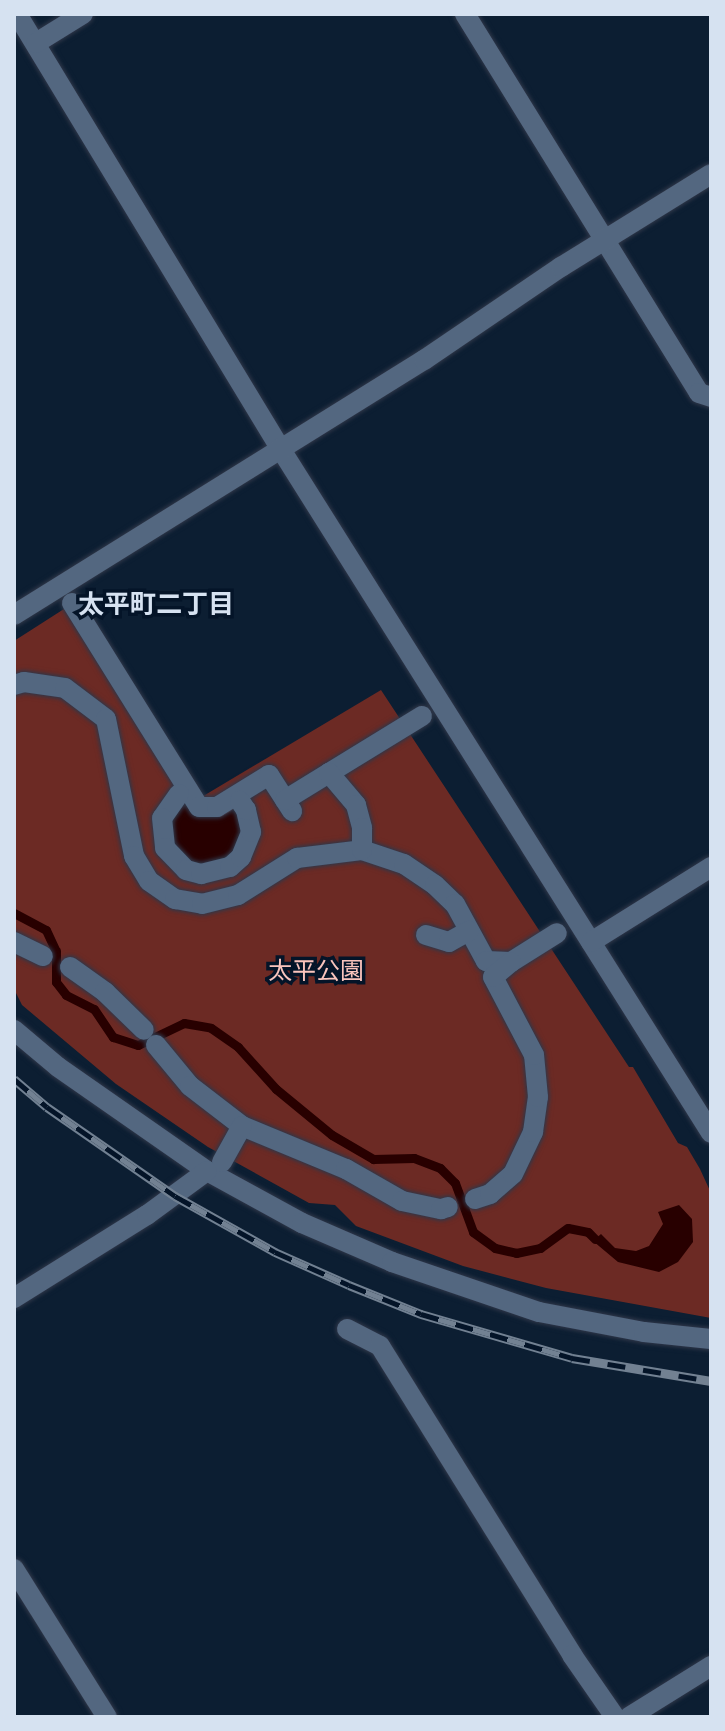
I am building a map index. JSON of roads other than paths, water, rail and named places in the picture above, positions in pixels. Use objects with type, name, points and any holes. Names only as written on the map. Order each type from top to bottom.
[{"type":"street","points":[[17,14],[280,448],[711,1133]]},
{"type":"street","points":[[36,43],[83,14]]},
{"type":"street","points":[[465,14],[699,393],[711,397]]},
{"type":"street","points":[[14,615],[424,360],[604,240],[711,174]]},
{"type":"street","points":[[72,603],[199,807],[217,807],[269,775],[289,806],[329,773],[422,716]]},
{"type":"street","points":[[14,685],[24,682],[65,688],[106,719],[134,856],[149,881],[175,899],[202,904],[238,895],[297,858],[362,850],[404,864],[435,885],[455,904],[486,961],[511,962]]},
{"type":"street","points":[[106,719],[133,701]]},
{"type":"street","points":[[329,773],[356,805],[361,816],[362,850]]},
{"type":"street","points":[[179,794],[168,804],[161,834],[174,861],[201,874],[230,867],[241,857],[251,832],[246,810],[240,801]]},
{"type":"street","points":[[591,942],[711,867]]},
{"type":"street","points":[[426,935],[449,942],[469,931]]},
{"type":"street","points":[[475,1199],[490,1194],[513,1174],[533,1132],[538,1097],[534,1055],[493,977],[557,933]]},
{"type":"street","points":[[14,942],[43,956]]},
{"type":"street","points":[[70,967],[105,992],[150,1038],[190,1086],[242,1126],[346,1169],[402,1201],[441,1209],[448,1207]]},
{"type":"street","points":[[14,1030],[58,1067],[302,1223],[392,1262],[539,1312],[644,1332],[711,1339]]},
{"type":"street","points":[[14,1298],[147,1215],[215,1167],[242,1126]]},
{"type":"street","points":[[347,1329],[380,1346],[572,1655],[615,1717]]},
{"type":"street","points":[[14,1569],[107,1717]]},
{"type":"street","points":[[629,1717],[711,1666]]},
{"type":"waterway","points":[[14,913],[46,930],[56,951],[56,982],[66,995],[94,1009],[113,1037],[138,1045],[184,1023],[211,1028],[238,1047],[276,1089],[332,1135],[373,1159],[414,1158],[440,1168],[455,1183],[473,1232],[495,1248],[516,1253],[540,1248],[568,1228],[588,1232],[595,1239]]},
{"type":"railway","points":[[14,1079],[47,1107],[175,1196],[275,1252],[349,1285],[421,1314],[572,1358],[711,1381]]},
{"type":"district","name":"太平町二丁目","points":[[156,604]]},
{"type":"park label","name":"太平公園","points":[[316,971]]}]
